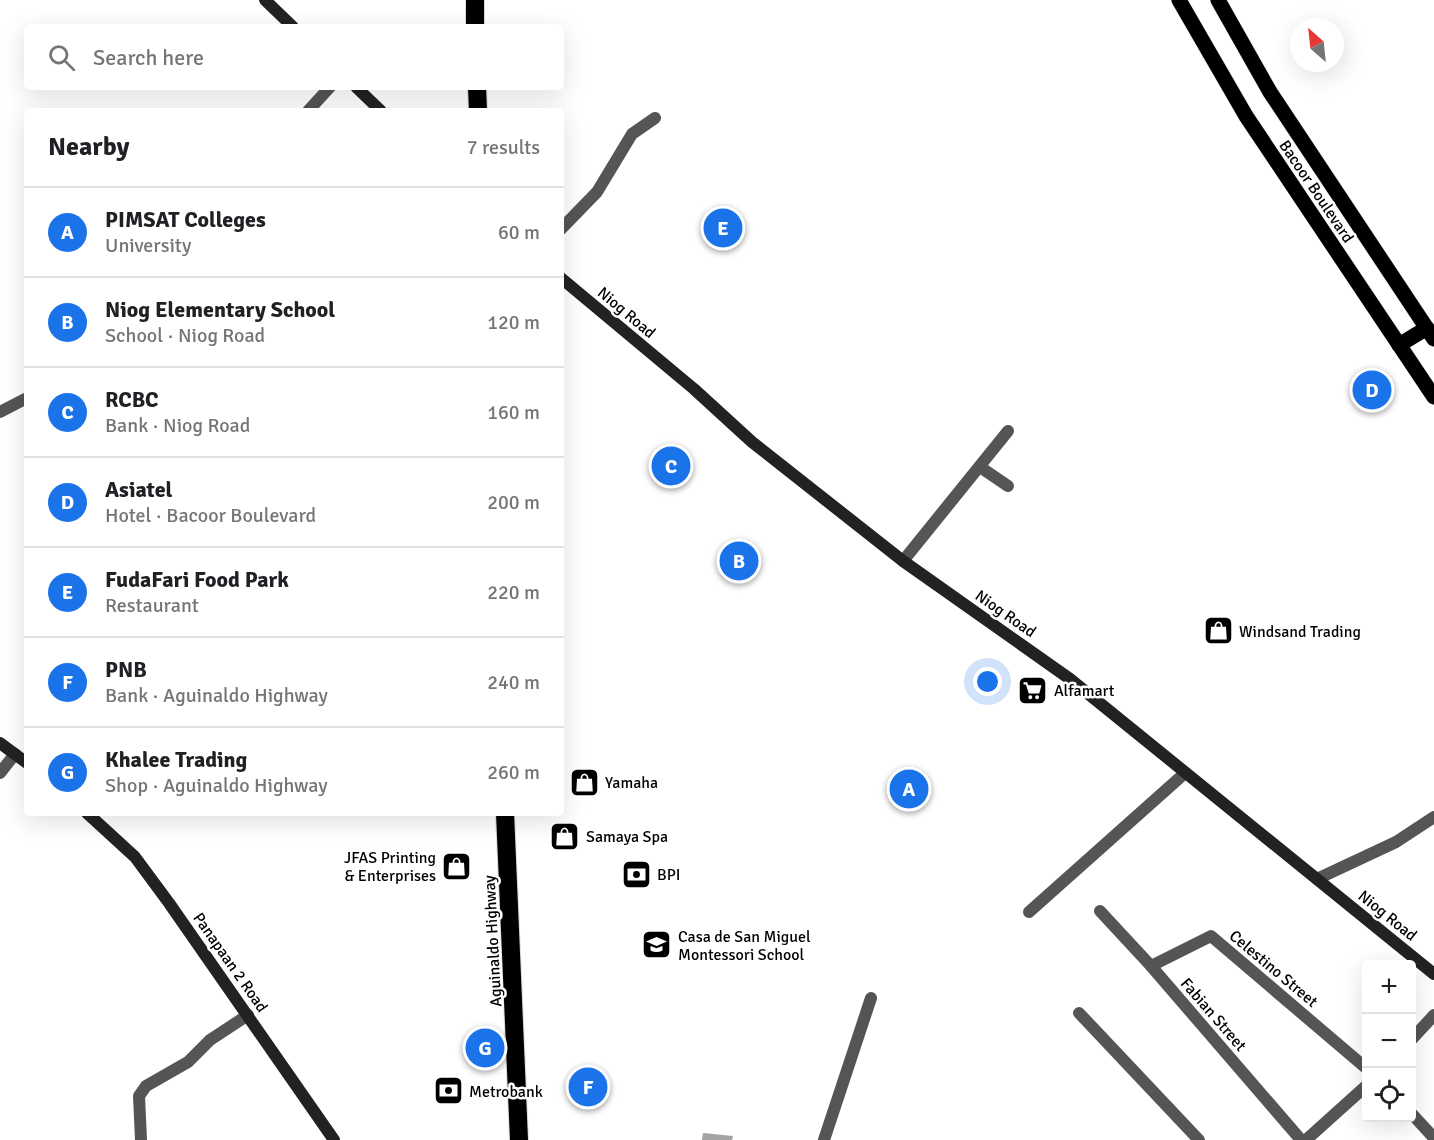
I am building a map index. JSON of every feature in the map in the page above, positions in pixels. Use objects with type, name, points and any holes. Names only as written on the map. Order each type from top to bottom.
[{"type":"highway","points":[[475,0],[475,24]]},
{"type":"highway","points":[[477,90],[478,108]]},
{"type":"highway","name":"Aguinaldo Highway","points":[[505,816],[519,1140]]},
{"type":"main road","name":"Bacoor Boulevard","points":[[1179,0],[1246,116],[1434,397]]},
{"type":"main road","name":"Bacoor Boulevard","points":[[1218,0],[1270,92],[1431,334]]},
{"type":"main road","points":[[1399,345],[1431,334]]},
{"type":"street","points":[[265,0],[290,24]]},
{"type":"street","points":[[311,108],[327,90]]},
{"type":"street","points":[[359,90],[378,108]]},
{"type":"street","points":[[564,226],[597,192],[632,134],[655,118]]},
{"type":"street","name":"Niog Road","points":[[564,281],[694,389],[752,442],[903,561],[1070,679],[1434,974]]},
{"type":"street","points":[[0,412],[24,400]]},
{"type":"street","points":[[903,561],[1008,432]]},
{"type":"street","points":[[980,467],[1008,486]]},
{"type":"street","points":[[0,743],[24,761]]},
{"type":"street","points":[[0,773],[15,754]]},
{"type":"street","points":[[1029,912],[1185,773]]},
{"type":"street","name":"Panapaan 2 Road","points":[[90,816],[135,857],[334,1140]]},
{"type":"street","points":[[1317,879],[1396,842],[1434,817]]},
{"type":"street","name":"Fabian Street","points":[[1100,911],[1151,966],[1301,1140]]},
{"type":"street","name":"Celestino Street","points":[[1151,966],[1211,936],[1362,1065]]},
{"type":"street","points":[[824,1140],[871,998]]},
{"type":"street","points":[[1079,1013],[1199,1140]]},
{"type":"street","points":[[141,1140],[139,1096],[146,1086],[188,1062],[210,1040],[248,1015]]},
{"type":"street","points":[[1416,1035],[1434,1015]]},
{"type":"street","points":[[1306,1140],[1362,1090]]},
{"type":"street","points":[[1416,1118],[1434,1138]]},
{"type":"shaded area","points":[[703,1133],[733,1136],[732,1140],[702,1140]]},
{"type":"place","name":"FudaFari Food Park","points":[[723,228]]},
{"type":"place","name":"Asiatel","points":[[1372,390]]},
{"type":"place","name":"RCBC","points":[[671,466]]},
{"type":"place","name":"Niog Elementary School","points":[[739,561]]},
{"type":"place","name":"Windsand Trading","points":[[1218,631]]},
{"type":"place","name":"Alfamart","points":[[1033,690]]},
{"type":"place","name":"Yamaha","points":[[584,782]]},
{"type":"place","name":"PIMSAT Colleges","points":[[909,789]]},
{"type":"place","name":"Samaya Spa","points":[[565,836]]},
{"type":"place","name":"JFAS Printing & Enterprises","points":[[457,866]]},
{"type":"place","name":"BPI","points":[[636,874]]},
{"type":"place","name":"Casa de San Miguel Montessori School","points":[[657,945]]},
{"type":"place","name":"Khalee Trading","points":[[485,1048]]},
{"type":"place","name":"PNB","points":[[588,1087]]},
{"type":"place","name":"Metrobank","points":[[448,1091]]}]
